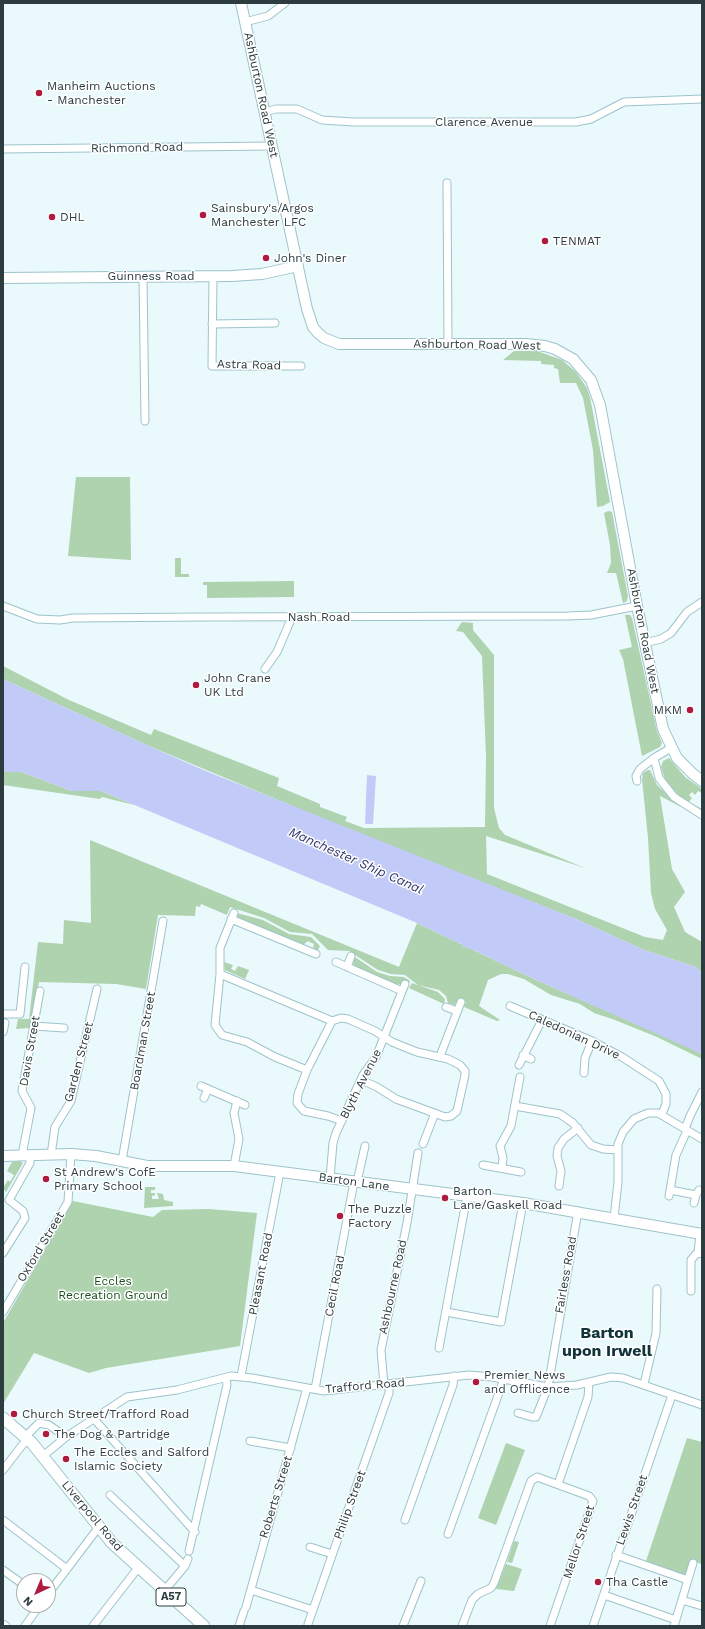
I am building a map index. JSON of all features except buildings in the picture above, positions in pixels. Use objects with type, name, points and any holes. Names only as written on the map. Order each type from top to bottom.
[{"type":"main road","name":"Ashburton Road West","points":[[241,3],[310,319],[318,333],[332,342],[339,344],[545,346],[565,353],[586,372],[595,387],[600,405],[637,606],[661,720],[671,748],[684,766],[702,781]]},
{"type":"main road","name":"Guinness Road","points":[[3,278],[213,276],[262,274],[298,266]]},
{"type":"main road","name":"Barton Lane","points":[[3,1156],[71,1154],[96,1156],[147,1166],[234,1166],[578,1211],[701,1234]]},
{"type":"main road","name":"Liverpool Road","points":[[3,1418],[26,1438],[43,1456],[98,1528],[138,1568],[204,1626]]},
{"type":"street","points":[[245,22],[268,16],[285,3]]},
{"type":"street","name":"Clarence Avenue","points":[[264,112],[276,109],[297,109],[322,120],[353,122],[576,122],[591,119],[624,102],[702,99]]},
{"type":"street","name":"Richmond Road","points":[[3,149],[272,146]]},
{"type":"street","points":[[447,183],[448,344]]},
{"type":"street","points":[[143,276],[145,421]]},
{"type":"street","name":"Astra Road","points":[[213,276],[212,366],[301,366]]},
{"type":"street","points":[[212,324],[275,323]]},
{"type":"street","points":[[645,643],[661,639],[671,633],[687,612],[702,602]]},
{"type":"street","name":"Nash Road","points":[[3,606],[29,617],[51,620],[137,617],[580,616],[637,606]]},
{"type":"street","points":[[265,668],[277,652],[292,617]]},
{"type":"street","points":[[637,781],[636,776],[640,769],[654,758],[671,748]]},
{"type":"street","points":[[654,758],[658,776],[665,788],[680,802],[702,815]]},
{"type":"street","points":[[307,1070],[275,1057],[257,1046],[219,1032],[214,1021],[220,974],[220,948],[232,916],[309,947],[316,954]]},
{"type":"street","name":"Boardman Street","points":[[122,1161],[163,921]]},
{"type":"street","points":[[347,967],[351,956]]},
{"type":"street","points":[[336,962],[402,991]]},
{"type":"street","points":[[3,1014],[20,1014],[25,966]]},
{"type":"street","points":[[220,974],[332,1020],[341,1018],[348,1019],[417,1052],[440,1056],[460,1065],[465,1071],[457,1111],[448,1117],[396,1099],[377,1087],[361,1080]]},
{"type":"street","name":"Blyth Avenue","points":[[330,1178],[333,1143],[361,1080],[376,1057],[405,984]]},
{"type":"street","name":"Garden Street","points":[[51,1155],[55,1127],[71,1101],[97,989]]},
{"type":"street","name":"Davis Street","points":[[3,1253],[25,1218],[23,1211],[10,1203],[10,1198],[30,1162],[26,1156],[31,1108],[22,1091],[40,991]]},
{"type":"street","points":[[440,1056],[461,1002]]},
{"type":"street","name":"Caledonian Drive","points":[[510,1006],[521,1007],[542,1020],[592,1041],[622,1056],[659,1081],[666,1094],[666,1104],[662,1114]]},
{"type":"street","points":[[446,1007],[457,1012]]},
{"type":"street","points":[[332,1020],[307,1070],[298,1094],[298,1106],[307,1112],[328,1116],[342,1121]]},
{"type":"street","points":[[519,1065],[542,1020]]},
{"type":"street","points":[[3,1032],[5,1023]]},
{"type":"street","points":[[34,1026],[64,1028]]},
{"type":"street","points":[[584,1073],[581,1063],[592,1041]]},
{"type":"street","points":[[523,1055],[531,1059]]},
{"type":"street","points":[[502,1168],[503,1158],[500,1146],[511,1126],[515,1106],[514,1089],[520,1077]]},
{"type":"street","points":[[204,1098],[204,1088],[245,1105]]},
{"type":"street","points":[[694,1203],[698,1193],[670,1193],[676,1155],[690,1116],[702,1092]]},
{"type":"street","points":[[234,1166],[239,1141],[234,1113],[237,1101]]},
{"type":"street","points":[[515,1106],[560,1114],[578,1128],[592,1145],[618,1150]]},
{"type":"street","points":[[614,1218],[618,1182],[618,1150],[623,1132],[634,1119],[648,1112],[662,1114],[702,1139]]},
{"type":"street","points":[[423,1144],[436,1113]]},
{"type":"street","points":[[559,1186],[564,1177],[557,1156],[558,1148],[564,1139],[578,1128]]},
{"type":"street","name":"Cecil Road","points":[[315,1389],[356,1182],[365,1146]]},
{"type":"street","name":"Ashbourne Road","points":[[387,1385],[381,1350],[407,1223],[411,1189],[418,1153]]},
{"type":"street","name":"Oxford Street","points":[[3,1310],[68,1202],[71,1154]]},
{"type":"street","points":[[483,1165],[521,1172]]},
{"type":"street","name":"Pleasant Road","points":[[241,1376],[280,1172]]},
{"type":"street","points":[[439,1348],[467,1196]]},
{"type":"street","points":[[446,1312],[501,1322],[523,1203]]},
{"type":"street","name":"Fairless Road","points":[[518,1412],[532,1417],[536,1416],[548,1387],[578,1211]]},
{"type":"street","points":[[700,1287],[691,1289],[691,1260],[700,1253],[701,1234]]},
{"type":"street","points":[[644,1384],[656,1333],[658,1289]]},
{"type":"street","name":"Trafford Road","points":[[43,1456],[66,1437],[126,1397],[177,1390],[226,1378],[241,1376],[307,1388],[333,1391],[454,1376],[480,1375],[548,1387],[589,1383],[611,1378],[623,1378],[702,1405]]},
{"type":"street","points":[[405,1520],[453,1385],[454,1376]]},
{"type":"street","points":[[164,1591],[188,1558],[195,1532],[226,1385],[226,1378]]},
{"type":"street","points":[[448,1534],[504,1379]]},
{"type":"street","points":[[558,1484],[588,1397],[589,1383]]},
{"type":"street","name":"Philip Street","points":[[308,1624],[389,1393],[387,1385]]},
{"type":"street","name":"Roberts Street","points":[[239,1626],[251,1590],[260,1551],[291,1448],[307,1388]]},
{"type":"street","name":"Lewis Street","points":[[593,1626],[616,1555],[672,1395]]},
{"type":"street","points":[[94,1418],[195,1532]]},
{"type":"street","points":[[3,1470],[39,1423],[49,1425],[66,1437]]},
{"type":"street","points":[[250,1441],[291,1448]]},
{"type":"street","name":"Mellor Street","points":[[462,1626],[472,1600],[478,1594],[491,1588],[494,1583],[531,1481],[534,1477],[539,1477],[589,1496],[593,1502],[550,1626]]},
{"type":"street","points":[[110,1495],[188,1558]]},
{"type":"street","points":[[3,1520],[66,1569]]},
{"type":"street","points":[[56,1583],[98,1528]]},
{"type":"street","points":[[310,1547],[332,1554]]},
{"type":"street","points":[[616,1555],[688,1580]]},
{"type":"street","points":[[604,1595],[675,1623],[693,1563]]},
{"type":"street","points":[[93,1626],[138,1568]]},
{"type":"street","points":[[3,1570],[16,1579]]},
{"type":"street","points":[[403,1626],[421,1581]]},
{"type":"street","points":[[251,1590],[313,1610]]},
{"type":"street","points":[[682,1600],[702,1606]]},
{"type":"street","points":[[25,1626],[34,1613]]},
{"type":"green space","points":[[514,351],[537,351],[562,360],[576,372],[587,388],[610,502],[603,506],[597,507],[593,450],[583,398],[576,383],[560,383],[558,369],[554,368],[554,365],[541,364],[541,361],[503,360]]},
{"type":"green space","points":[[76,477],[130,477],[131,560],[68,556]]},
{"type":"green space","points":[[608,511],[612,512],[628,596],[627,601],[623,603],[616,573],[607,573],[611,563],[610,545],[604,513]]},
{"type":"green space","points":[[175,558],[181,558],[181,574],[189,574],[189,577],[175,577]]},
{"type":"green space","points":[[294,581],[294,597],[207,598],[207,585],[203,585],[203,582]]},
{"type":"green space","points":[[625,615],[630,615],[632,618],[657,731],[662,743],[660,747],[642,756],[623,659],[619,650],[632,647]]},
{"type":"green space","points":[[462,622],[473,623],[473,630],[494,655],[494,808],[499,828],[505,835],[585,868],[486,836],[487,874],[645,937],[663,940],[667,930],[655,909],[651,893],[648,838],[642,779],[643,773],[650,770],[657,785],[681,807],[660,796],[672,869],[685,892],[674,907],[685,932],[702,942],[702,973],[696,967],[644,950],[576,919],[362,835],[149,746],[3,679],[3,666],[69,700],[151,735],[154,729],[279,778],[277,786],[320,804],[320,807],[347,817],[345,821],[364,828],[485,827],[486,757],[482,656],[463,632],[456,631]]},
{"type":"green space","points":[[669,758],[685,777],[702,789],[702,793],[698,791],[695,795],[692,792],[689,795],[692,798],[689,802],[702,809],[702,811],[683,800],[665,780],[661,767],[663,761]]},
{"type":"green space","points":[[3,769],[6,772],[21,772],[72,791],[101,791],[134,805],[102,797],[100,799],[3,785]]},
{"type":"green space","points":[[90,840],[399,967],[417,923],[534,979],[679,1043],[702,1054],[702,1059],[657,1037],[594,1013],[580,1004],[551,995],[524,979],[508,974],[501,974],[488,980],[479,1006],[500,1020],[497,1021],[464,1007],[466,1002],[458,999],[455,1005],[448,1003],[446,996],[439,990],[418,985],[405,975],[391,974],[378,970],[349,951],[328,950],[312,934],[290,932],[264,918],[230,907],[227,915],[201,904],[200,907],[196,906],[195,916],[158,915],[146,989],[116,984],[39,982],[33,1024],[29,1028],[16,1029],[18,1019],[29,1019],[38,942],[63,944],[64,920],[91,923]]},
{"type":"green space","points":[[237,913],[263,920],[289,934],[311,937],[320,946],[318,950],[316,950],[313,947],[314,944],[308,941],[303,945],[242,920],[238,917]]},
{"type":"green space","points":[[355,957],[377,972],[390,976],[404,977],[410,981],[409,983],[403,981],[401,984],[397,985],[355,967],[353,964]]},
{"type":"green space","points":[[224,962],[233,965],[231,969],[235,971],[238,966],[249,970],[245,979],[225,970]]},
{"type":"green space","points":[[412,983],[438,992],[445,999],[444,1004],[409,988]]},
{"type":"green space","points":[[20,1161],[23,1163],[6,1192],[3,1188],[8,1180],[10,1182],[14,1175],[7,1171],[12,1162]]},
{"type":"green space","points":[[145,1187],[155,1187],[155,1190],[151,1190],[151,1193],[155,1193],[155,1195],[152,1196],[152,1199],[159,1199],[157,1193],[163,1194],[164,1200],[173,1202],[173,1206],[144,1208]]},
{"type":"green space","name":"Eccles Recreation Ground","points":[[73,1201],[153,1217],[162,1210],[209,1209],[257,1213],[240,1346],[106,1368],[89,1373],[34,1353],[3,1404],[3,1323]]},
{"type":"green space","points":[[687,1438],[702,1442],[702,1564],[691,1561],[686,1576],[646,1561]]},
{"type":"green space","points":[[506,1443],[525,1450],[496,1525],[478,1518]]},
{"type":"green space","points":[[514,1541],[519,1542],[512,1563],[507,1562]]},
{"type":"green space","points":[[506,1564],[522,1569],[514,1591],[496,1589]]},
{"type":"water","name":"Manchester Ship Canal","points":[[3,679],[201,769],[576,919],[644,950],[696,967],[702,973],[702,1054],[534,979],[417,923],[101,791],[72,791],[21,772],[6,772],[3,769]]},
{"type":"water","points":[[367,775],[376,776],[373,824],[365,824]]},
{"type":"place","name":"Manheim Auctions - Manchester","points":[[39,93]]},
{"type":"place","name":"Sainsbury's/Argos Manchester LFC","points":[[203,215]]},
{"type":"place","name":"DHL","points":[[52,217]]},
{"type":"place","name":"TENMAT","points":[[545,241]]},
{"type":"place","name":"John's Diner","points":[[266,258]]},
{"type":"place","name":"John Crane UK Ltd","points":[[196,685]]},
{"type":"place","name":"MKM","points":[[690,710]]},
{"type":"place","name":"St Andrew's CofE Primary School","points":[[46,1179]]},
{"type":"place","name":"Barton Lane/Gaskell Road","points":[[445,1198]]},
{"type":"place","name":"The Puzzle Factory","points":[[340,1216]]},
{"type":"place","name":"Premier News and Offlicence","points":[[476,1382]]},
{"type":"place","name":"Church Street/Trafford Road","points":[[14,1414]]},
{"type":"place","name":"The Dog & Partridge","points":[[46,1434]]},
{"type":"place","name":"The Eccles and Salford Islamic Society","points":[[66,1459]]},
{"type":"place","name":"Tha Castle","points":[[598,1582]]},
{"type":"district","name":"Barton upon Irwell","points":[[607,1342]]}]
